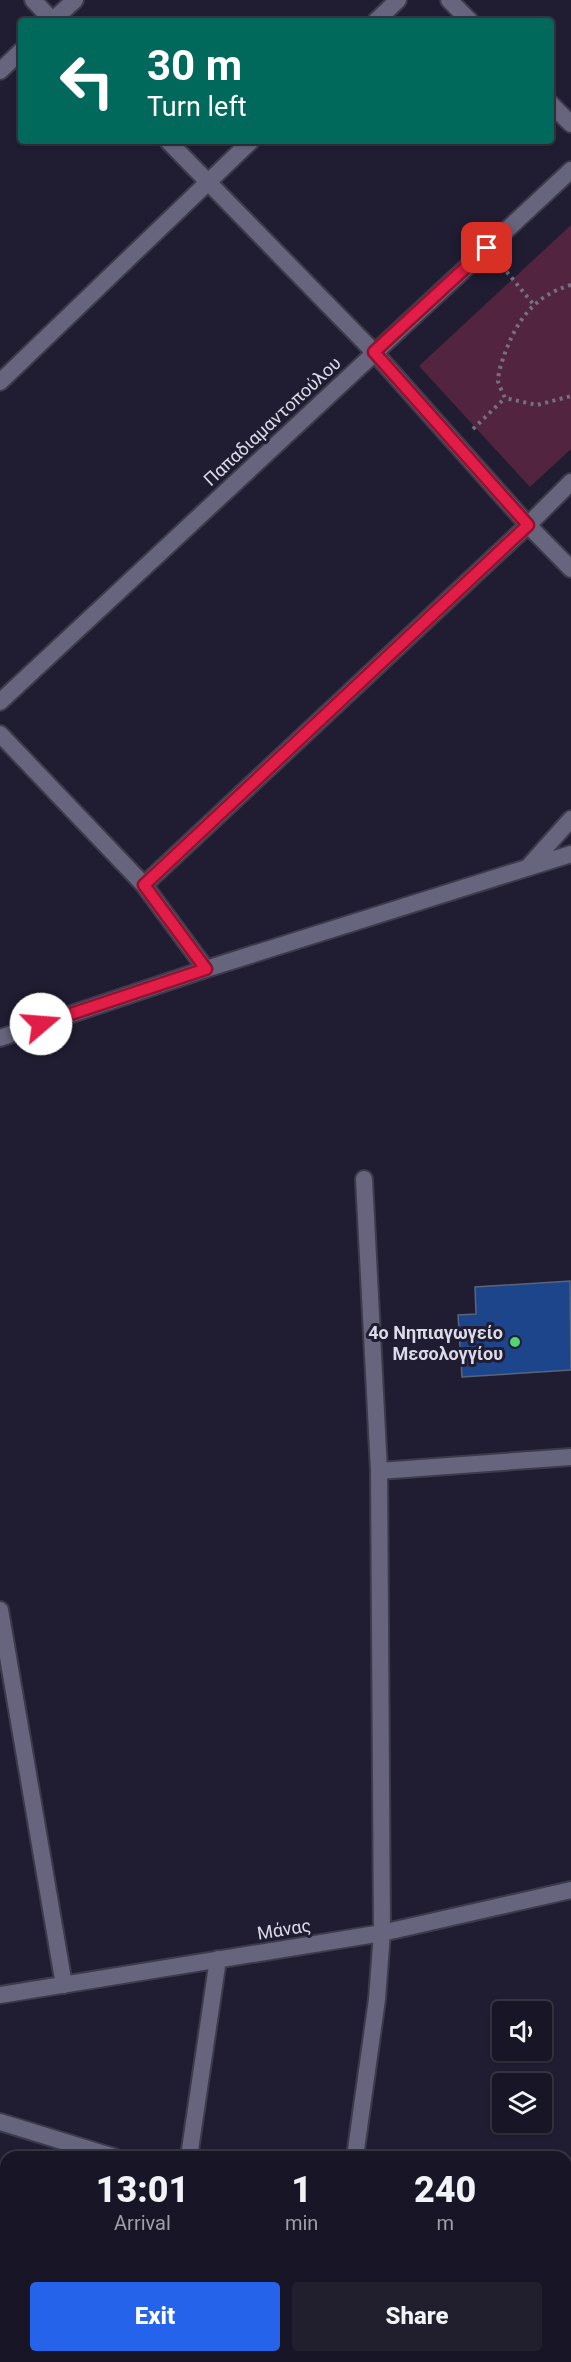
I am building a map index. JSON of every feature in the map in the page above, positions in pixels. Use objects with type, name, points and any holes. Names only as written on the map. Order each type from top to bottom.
[{"type":"street","points":[[33,0],[50,18]]},
{"type":"street","points":[[56,18],[75,0]]},
{"type":"street","points":[[379,18],[398,0]]},
{"type":"street","points":[[449,0],[467,18]]},
{"type":"street","points":[[0,71],[18,54]]},
{"type":"street","points":[[554,107],[571,124]]},
{"type":"street","points":[[171,144],[374,352],[528,525],[571,569]]},
{"type":"street","points":[[0,382],[248,144]]},
{"type":"street","name":"Παπαδιαμαντοπούλου","points":[[0,702],[571,170]]},
{"type":"street","points":[[144,885],[571,482]]},
{"type":"street","points":[[0,734],[144,885],[206,969]]},
{"type":"street","points":[[528,866],[571,819]]},
{"type":"street","points":[[0,1038],[206,969],[571,854]]},
{"type":"street","points":[[356,2151],[376,1999],[382,1933],[379,1471],[364,1179]]},
{"type":"street","points":[[379,1471],[571,1457]]},
{"type":"street","points":[[0,1610],[64,1984]]},
{"type":"street","name":"Μάνας","points":[[0,1995],[382,1933],[571,1890]]},
{"type":"street","points":[[190,2151],[218,1959]]},
{"type":"street","points":[[0,2122],[94,2151]]},
{"type":"path","points":[[487,248],[534,305]]},
{"type":"path","points":[[505,398],[498,381],[513,331],[534,305],[554,290],[571,285]]},
{"type":"path","points":[[505,398],[537,405],[571,396]]},
{"type":"path","points":[[456,445],[505,398]]},
{"type":"shaded area","points":[[571,225],[571,449],[530,487],[419,366]]},
{"type":"building","name":"4ο Νηπιαγωγείο Μεσολογγίου","points":[[570,1281],[571,1370],[462,1377],[458,1315],[476,1314],[475,1287]]},
{"type":"place","name":"4ο Νηπιαγωγείο Μεσολογγίου","points":[[515,1342]]},
{"type":"route","points":[[41,1024],[206,969],[144,885],[528,525],[374,352],[487,248]]}]
